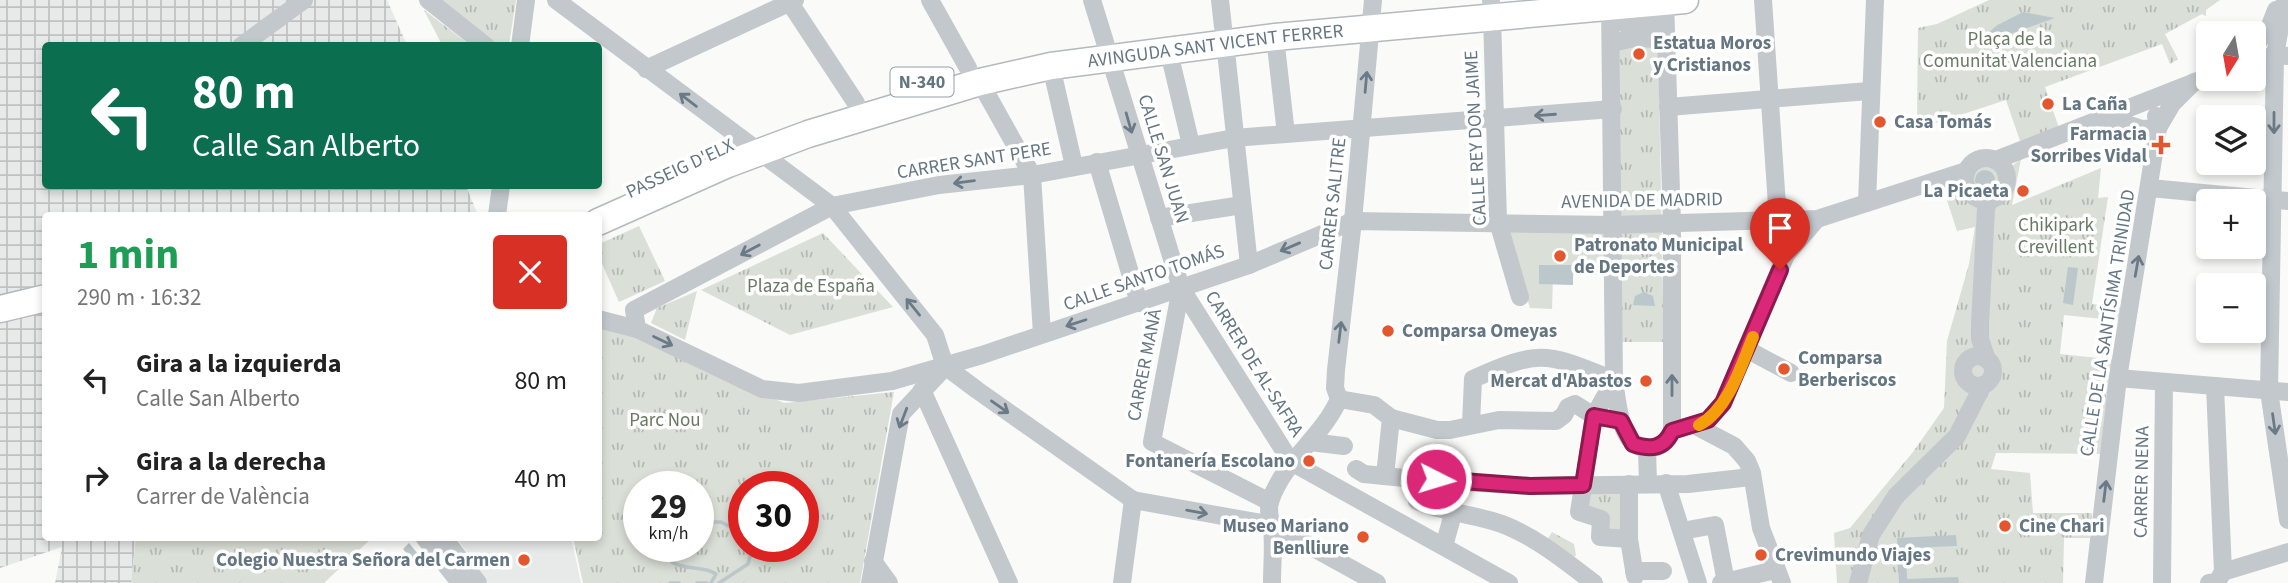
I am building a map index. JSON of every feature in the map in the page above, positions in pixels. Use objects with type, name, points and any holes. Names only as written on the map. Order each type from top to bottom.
[{"type":"highway","name":"AVINGUDA SANT VICENT FERRER","points":[[758,151],[856,103],[974,75],[1108,49],[1372,13],[1495,4],[1610,8],[1670,4]]},
{"type":"highway","name":"AVINGUDA SANT VICENT FERRER","points":[[758,151],[974,75],[1051,66],[1108,49],[1168,48],[1224,34],[1275,37],[1372,13]]},
{"type":"highway","name":"PASSEIG D'ELX","points":[[602,220],[758,151]]},
{"type":"highway","name":"PASSEIG D'ELX","points":[[587,212],[758,151]]},
{"type":"highway","points":[[5,308],[42,299]]},
{"type":"highway","points":[[5,308],[42,304]]},
{"type":"street","points":[[246,42],[304,0]]},
{"type":"street","points":[[428,0],[481,42]]},
{"type":"street","points":[[521,42],[526,0]]},
{"type":"street","points":[[556,0],[602,41],[646,69],[832,206],[935,335],[945,366],[1133,500],[1272,525],[1377,583]]},
{"type":"street","points":[[930,0],[1032,174],[1042,334]]},
{"type":"street","name":"CALLE SAN JUAN","points":[[1092,0],[1181,288]]},
{"type":"street","points":[[1220,0],[1250,265]]},
{"type":"street","points":[[1763,0],[1778,220]]},
{"type":"street","points":[[1867,202],[1869,91],[1875,0]]},
{"type":"street","points":[[2266,32],[2282,0]]},
{"type":"street","points":[[2282,0],[2281,201],[2269,391],[2288,520]]},
{"type":"street","points":[[646,69],[790,1],[856,103]]},
{"type":"street","name":"CALLE REY DON JAIME","points":[[1495,4],[1498,222],[1520,297]]},
{"type":"street","points":[[1646,446],[1668,440],[1672,431],[1671,224],[1666,41],[1670,4]]},
{"type":"street","points":[[1610,8],[1614,380],[1621,421]]},
{"type":"street","name":"CARRER SALITRE","points":[[1339,399],[1335,382],[1372,13]]},
{"type":"street","points":[[2269,28],[2281,56]]},
{"type":"street","points":[[1275,37],[1286,134]]},
{"type":"street","points":[[1612,43],[1639,37],[1666,41]]},
{"type":"street","points":[[1168,48],[1191,145]]},
{"type":"street","points":[[1051,66],[1074,166]]},
{"type":"street","points":[[1996,160],[2196,82]]},
{"type":"street","name":"CALLE DE LA SANTÍSIMA TRINIDAD","points":[[2094,583],[2118,378],[2158,128],[2172,104],[2196,84]]},
{"type":"street","points":[[1668,107],[1869,91]]},
{"type":"street","points":[[2105,117],[2142,129],[2158,128],[2153,99]]},
{"type":"street","name":"CARRER SANT PERE","points":[[637,329],[634,310],[832,206],[939,185],[1032,174],[1234,138],[1613,110]]},
{"type":"street","points":[[792,140],[788,160],[794,180]]},
{"type":"street","points":[[1989,157],[1996,160],[2005,170],[2006,184],[1999,195],[1979,199],[1968,191],[1966,171],[1975,160],[1989,157]]},
{"type":"street","points":[[1097,162],[1139,303]]},
{"type":"street","name":"AVENIDA DE MADRID","points":[[1353,221],[1612,225],[1817,219],[1966,171]]},
{"type":"street","points":[[2150,188],[2281,201]]},
{"type":"street","points":[[497,212],[501,189]]},
{"type":"street","points":[[1979,359],[1986,209],[1989,199]]},
{"type":"street","points":[[1159,218],[1242,205]]},
{"type":"street","points":[[1672,431],[1696,426],[1708,420],[1723,403],[1748,350],[1786,255],[1817,219]]},
{"type":"street","name":"CALLE SANTO TOMÁS","points":[[602,320],[637,329],[777,393],[799,393],[892,381],[1250,265],[1353,221]]},
{"type":"street","name":"CARRER DE AL-SAFRA","points":[[1181,288],[1291,462]]},
{"type":"street","name":"CARRER MANÀ","points":[[1181,288],[1152,442],[1270,502]]},
{"type":"street","points":[[1748,350],[1791,373]]},
{"type":"street","points":[[1471,424],[1473,379],[1521,360],[1552,356],[1614,380]]},
{"type":"street","points":[[1976,385],[1963,370],[1979,359]]},
{"type":"street","points":[[1976,385],[1990,380],[1993,371],[1979,359]]},
{"type":"street","points":[[870,583],[901,414],[945,366]]},
{"type":"street","points":[[2118,378],[2288,392]]},
{"type":"street","points":[[1614,380],[1594,416],[1579,512],[1601,519],[1600,537],[1629,540]]},
{"type":"street","name":"CARRER NENA","points":[[2162,583],[2164,382]]},
{"type":"street","points":[[1858,583],[1871,536],[1896,496],[1957,436],[1972,407],[1976,385]]},
{"type":"street","points":[[2215,386],[2216,577],[2288,552]]},
{"type":"street","points":[[922,390],[1009,583]]},
{"type":"street","points":[[1272,583],[1272,525],[1268,516],[1270,502],[1291,462],[1329,419],[1339,399],[1374,405],[1391,418],[1443,430],[1509,419],[1536,423],[1556,421],[1575,404],[1594,416],[1621,421],[1646,446],[1657,484],[1682,531],[1698,583]]},
{"type":"street","points":[[1385,476],[1391,418]]},
{"type":"street","points":[[1682,531],[1715,525],[1724,582],[1778,577],[1761,528],[1747,461],[1734,446],[1696,426]]},
{"type":"street","points":[[1310,442],[1344,446]]},
{"type":"street","points":[[1291,462],[1509,583]]},
{"type":"street","points":[[1356,469],[1364,474],[1530,486],[1657,484],[1751,477]]},
{"type":"street","points":[[1419,478],[1417,501],[1453,514],[1501,524],[1546,547],[1594,583]]},
{"type":"street","points":[[1629,484],[1629,540],[1635,573],[1663,570]]},
{"type":"street","points":[[1122,583],[1133,500]]},
{"type":"street","points":[[1444,546],[1453,514]]},
{"type":"street","points":[[427,541],[460,583]]},
{"type":"street","points":[[446,541],[478,583]]},
{"type":"street","points":[[873,561],[890,583]]},
{"type":"shaded area","points":[[0,0],[387,0],[406,42],[42,42],[42,189],[467,189],[477,212],[42,212],[42,541],[136,541],[131,583],[55,583],[62,547],[0,568]]},
{"type":"shaded area","points":[[2023,12],[2055,18],[1985,43],[1983,38],[1996,26]]},
{"type":"shaded area","points":[[1985,170],[1992,173],[1995,180],[1992,187],[1985,190],[1978,187],[1975,180],[1978,173]]},
{"type":"shaded area","points":[[1539,265],[1573,265],[1573,285],[1539,284]]},
{"type":"shaded area","points":[[2068,267],[2078,268],[2073,305],[2063,303]]},
{"type":"shaded area","points":[[1644,292],[1653,296],[1655,306],[1633,305],[1635,296]]},
{"type":"shaded area","points":[[1956,535],[1957,546],[1906,548],[1907,579],[1958,577],[1959,583],[1899,583],[1897,538]]},
{"type":"shaded area","name":"Colegio Nuestra Señora del Carmen","points":[[459,541],[572,541],[581,583],[488,583]]},
{"type":"shaded area","points":[[409,543],[422,559],[412,567],[412,560],[403,549]]},
{"type":"green space","points":[[441,0],[516,0],[509,42],[494,42]]},
{"type":"green space","name":"Plaça de la Comunitat Valenciana","points":[[1989,0],[2220,0],[2206,10],[2206,16],[2202,14],[2165,34],[2178,59],[2170,64],[2162,44],[2045,87],[2059,128],[2020,141],[2006,100],[1917,129],[1918,28],[1937,24]]},
{"type":"green space","points":[[424,10],[466,42],[440,42]]},
{"type":"green space","points":[[1658,43],[1664,342],[1619,342],[1615,44]]},
{"type":"green space","name":"Chikipark Crevillent","points":[[2021,159],[2012,205],[2101,168],[2098,198],[2108,197],[2092,304],[2123,308],[2121,321],[2064,315],[2060,354],[2117,360],[2101,454],[1996,453],[1991,469],[2030,473],[2033,513],[2092,513],[2090,538],[2064,538],[2063,583],[1837,583],[1834,533],[1850,528],[1913,452],[1944,408],[1947,341],[1969,264],[1975,227],[1957,231],[1943,188],[1960,175],[1962,190],[1972,202],[1995,204],[2007,194],[2013,165]]},
{"type":"green space","points":[[1985,164],[1996,168],[2000,179],[1996,190],[1985,194],[1974,190],[1970,179],[1974,168]]},
{"type":"green space","points":[[639,226],[665,281],[619,302],[602,264],[602,243]]},
{"type":"green space","name":"Patronato Municipal de Deportes","points":[[1606,230],[1606,275],[1553,275],[1552,309],[1530,308],[1508,237],[1511,231]]},
{"type":"green space","name":"Plaza de España","points":[[823,233],[893,307],[790,335],[701,290]]},
{"type":"green space","points":[[697,291],[685,340],[651,323],[657,308]]},
{"type":"green space","name":"Parc Nou","points":[[602,328],[633,333],[784,403],[894,392],[860,583],[583,583],[574,541],[602,541]]},
{"type":"green space","points":[[1626,486],[1626,537],[1603,534],[1583,511],[1587,487]]},
{"type":"green space","points":[[1552,532],[1574,544],[1576,555],[1571,561],[1546,542]]},
{"type":"green space","points":[[136,541],[369,541],[324,583],[131,583]]},
{"type":"waterway","points":[[714,522],[728,526]]},
{"type":"waterway","points":[[672,562],[711,571],[716,574],[711,583]]},
{"type":"waterway","points":[[719,583],[749,562]]},
{"type":"waterway","points":[[670,583],[679,583]]},
{"type":"waterway","points":[[697,583],[707,583]]},
{"type":"slow traffic","points":[[1699,425],[1708,420],[1723,403],[1753,337]]},
{"type":"place","name":"Estatua Moros y Cristianos","points":[[1639,54]]},
{"type":"place","name":"La Caña","points":[[2048,104]]},
{"type":"place","name":"Casa Tomás","points":[[1880,122]]},
{"type":"place","name":"Farmacia Sorribes Vidal","points":[[2161,145]]},
{"type":"place","name":"La Picaeta","points":[[2023,191]]},
{"type":"place","name":"Patronato Municipal de Deportes","points":[[1560,256]]},
{"type":"place","name":"Comparsa Omeyas","points":[[1388,331]]},
{"type":"place","name":"Comparsa Berberiscos","points":[[1784,369]]},
{"type":"place","name":"Mercat d'Abastos","points":[[1646,381]]},
{"type":"place","name":"Fontanería Escolano","points":[[1309,461]]},
{"type":"place","name":"Cine Chari","points":[[2005,526]]},
{"type":"place","name":"Museo Mariano Benlliure","points":[[1363,537]]},
{"type":"place","name":"Crevimundo Viajes","points":[[1761,555]]},
{"type":"place","name":"Colegio Nuestra Señora del Carmen","points":[[524,560]]},
{"type":"route","points":[[1436,479],[1530,486],[1583,485],[1594,416],[1621,421],[1633,444],[1647,449],[1658,447],[1668,440],[1672,431],[1696,426],[1708,420],[1723,403],[1748,350],[1780,270]]}]
